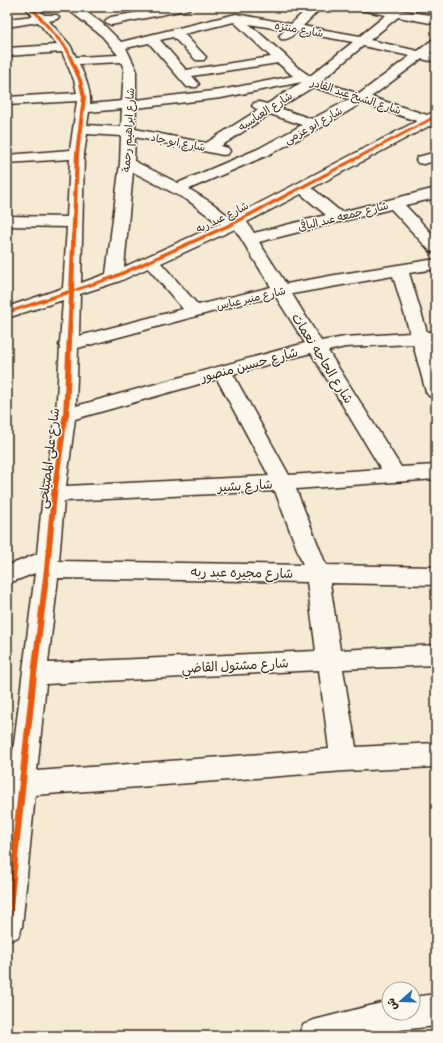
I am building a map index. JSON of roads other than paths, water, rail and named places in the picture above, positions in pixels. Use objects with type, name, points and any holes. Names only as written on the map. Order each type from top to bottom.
[{"type":"street","points":[[111,21],[154,11],[185,7]]},
{"type":"street","points":[[271,49],[316,7]]},
{"type":"street","points":[[360,7],[436,20]]},
{"type":"street","points":[[7,23],[36,13],[74,9],[104,32],[123,52]]},
{"type":"street","points":[[197,10],[236,18]]},
{"type":"street","points":[[154,11],[175,25],[200,57]]},
{"type":"street","name":"شارع على المصيلحى","points":[[7,927],[15,786],[34,674],[48,564],[54,494],[66,415],[77,154],[82,112],[80,80],[69,55],[36,13]]},
{"type":"street","name":"شارع العباسيه","points":[[208,148],[269,110],[307,80],[362,41],[396,13]]},
{"type":"street","points":[[7,52],[69,55],[123,52],[152,39],[175,25],[191,29],[236,18]]},
{"type":"street","name":"شارع منتزه","points":[[236,18],[362,41],[436,59]]},
{"type":"street","name":"شارع الشيخ عبد القادر","points":[[236,18],[282,59],[292,70],[307,80],[434,120]]},
{"type":"street","points":[[152,39],[203,97]]},
{"type":"street","name":"شارع ابو عزمى","points":[[178,188],[253,157],[315,125],[362,98],[436,43]]},
{"type":"street","name":"شارع ابراهيم رحمة","points":[[114,277],[127,163],[129,132],[130,78],[123,52]]},
{"type":"street","points":[[183,74],[282,59]]},
{"type":"street","points":[[7,101],[82,112],[203,97],[307,80]]},
{"type":"street","points":[[230,93],[269,110],[315,125]]},
{"type":"street","name":"شارع ابو جاد","points":[[82,112],[129,132],[253,157]]},
{"type":"street","name":"شارع عبد ربه","points":[[7,313],[114,277],[151,261],[234,223],[434,120]]},
{"type":"street","points":[[7,158],[77,154]]},
{"type":"street","name":"شارع الحاجه نعمات","points":[[127,163],[178,188],[220,216],[234,223],[250,239],[395,474]]},
{"type":"street","points":[[302,187],[338,217]]},
{"type":"street","name":"شارع جمعه عبد الباقى","points":[[250,239],[436,193]]},
{"type":"street","points":[[394,203],[436,248]]},
{"type":"street","points":[[7,221],[75,222]]},
{"type":"street","points":[[151,261],[194,311]]},
{"type":"street","name":"شارع منير عباس","points":[[68,345],[194,311],[282,290],[436,264]]},
{"type":"street","points":[[400,270],[428,337],[436,392]]},
{"type":"street","name":"شارع حسين منصور","points":[[66,415],[316,346],[374,339],[428,337]]},
{"type":"street","points":[[222,372],[283,483],[317,573],[331,660],[344,760]]},
{"type":"street","name":"شارع بشير","points":[[54,494],[283,483],[436,472]]},
{"type":"street","points":[[7,575],[48,564]]},
{"type":"street","name":"شارع مجيره عبد ربه","points":[[48,564],[436,576]]},
{"type":"street","name":"شارع مشتول القاضي","points":[[34,674],[436,655]]},
{"type":"street","points":[[15,786],[344,760],[436,756]]},
{"type":"street","points":[[421,1012],[436,1010]]},
{"type":"street","points":[[314,1036],[381,1019]]}]
